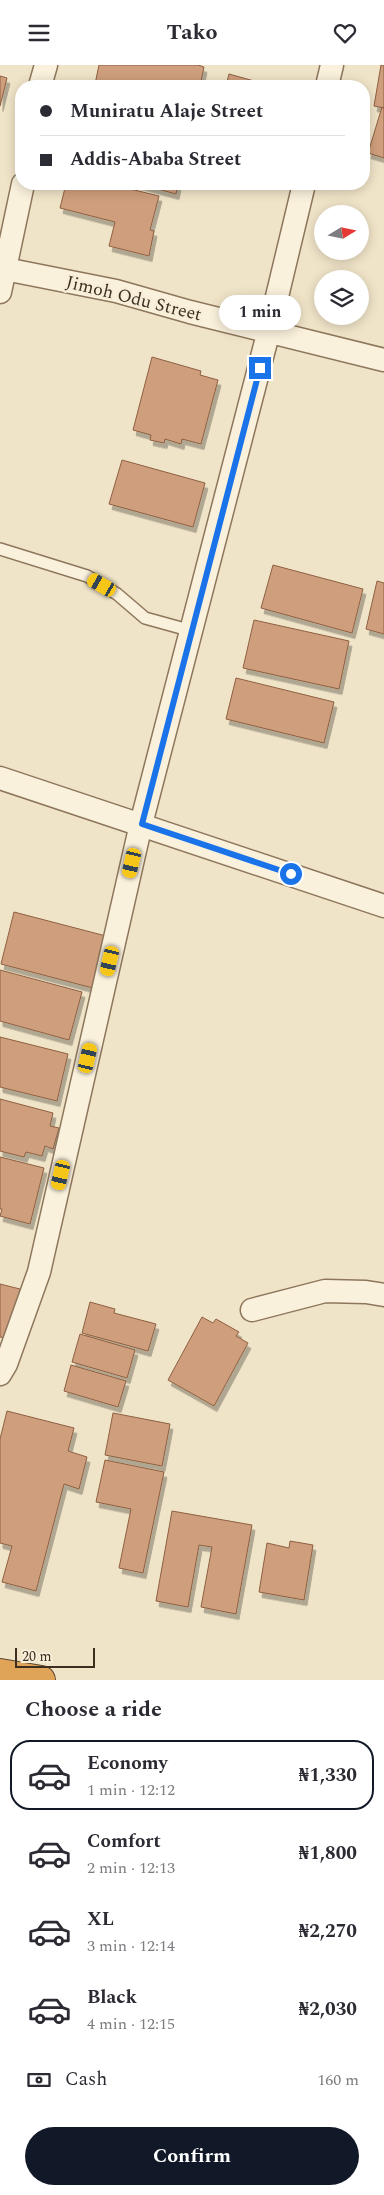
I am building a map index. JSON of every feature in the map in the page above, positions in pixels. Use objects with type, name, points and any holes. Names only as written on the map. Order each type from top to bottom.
[{"type":"highway","points":[[0,1673],[41,1680]]},
{"type":"street","points":[[42,80],[46,65]]},
{"type":"street","points":[[328,80],[332,65]]},
{"type":"street","points":[[0,292],[3,268],[22,190]]},
{"type":"street","points":[[2,1367],[39,1272],[142,824],[270,330],[303,190]]},
{"type":"street","name":"Jimoh Odu Street","points":[[3,268],[116,291],[190,312],[270,330],[384,360]]},
{"type":"street","points":[[0,778],[384,905]]},
{"type":"street","points":[[252,1310],[325,1291],[366,1292],[384,1295]]},
{"type":"lane","points":[[0,549],[87,576],[117,593],[145,618],[192,631]]},
{"type":"building","points":[[99,65],[198,65],[204,67],[201,80],[96,80]]},
{"type":"building","points":[[381,65],[384,65],[384,108],[374,106]]},
{"type":"building","points":[[229,74],[250,80],[228,80]]},
{"type":"building","points":[[0,76],[7,78],[0,106]]},
{"type":"building","points":[[382,107],[384,108],[384,158],[370,154],[370,146]]},
{"type":"building","points":[[64,190],[134,190],[159,196],[150,230],[154,231],[149,256],[109,246],[115,222],[60,208]]},
{"type":"building","points":[[161,190],[177,190],[176,194]]},
{"type":"building","points":[[152,357],[201,371],[200,375],[218,380],[201,444],[182,439],[181,444],[165,439],[164,443],[150,440],[151,435],[133,430]]},
{"type":"building","points":[[122,460],[205,483],[193,527],[109,504]]},
{"type":"building","points":[[273,565],[363,589],[352,633],[261,608]]},
{"type":"building","points":[[377,581],[384,583],[384,634],[366,629]]},
{"type":"building","points":[[254,620],[349,641],[339,689],[243,668]]},
{"type":"building","points":[[236,678],[334,702],[324,743],[226,719]]},
{"type":"building","points":[[14,912],[106,936],[93,988],[1,964]]},
{"type":"building","points":[[0,970],[82,992],[69,1040],[0,1021]]},
{"type":"building","points":[[0,1037],[68,1054],[57,1101],[0,1087]]},
{"type":"building","points":[[0,1099],[53,1113],[50,1126],[59,1128],[53,1149],[45,1146],[42,1156],[26,1152],[24,1157],[0,1151]]},
{"type":"building","points":[[0,1157],[44,1168],[30,1224],[0,1216],[2,1209],[0,1209]]},
{"type":"building","points":[[0,1284],[24,1290],[13,1340],[0,1337]]},
{"type":"building","points":[[90,1302],[115,1309],[114,1313],[156,1324],[148,1351],[82,1333]]},
{"type":"building","points":[[202,1317],[213,1323],[216,1319],[239,1332],[236,1336],[248,1343],[214,1406],[168,1380]]},
{"type":"building","points":[[80,1334],[135,1350],[127,1378],[72,1362]]},
{"type":"building","points":[[71,1365],[126,1381],[118,1407],[64,1391]]},
{"type":"building","points":[[7,1411],[74,1428],[68,1451],[87,1457],[79,1489],[64,1484],[36,1591],[2,1582],[12,1546],[0,1543],[0,1439]]},
{"type":"building","points":[[113,1413],[170,1424],[162,1466],[105,1455]]},
{"type":"building","points":[[105,1460],[164,1472],[143,1573],[119,1568],[131,1509],[96,1502]]},
{"type":"building","points":[[172,1511],[252,1525],[236,1614],[201,1607],[212,1547],[199,1545],[188,1607],[156,1601]]},
{"type":"building","points":[[290,1541],[313,1545],[304,1600],[259,1592],[267,1543],[289,1548]]},
{"type":"route","points":[[260,368],[142,824],[291,874]]}]
